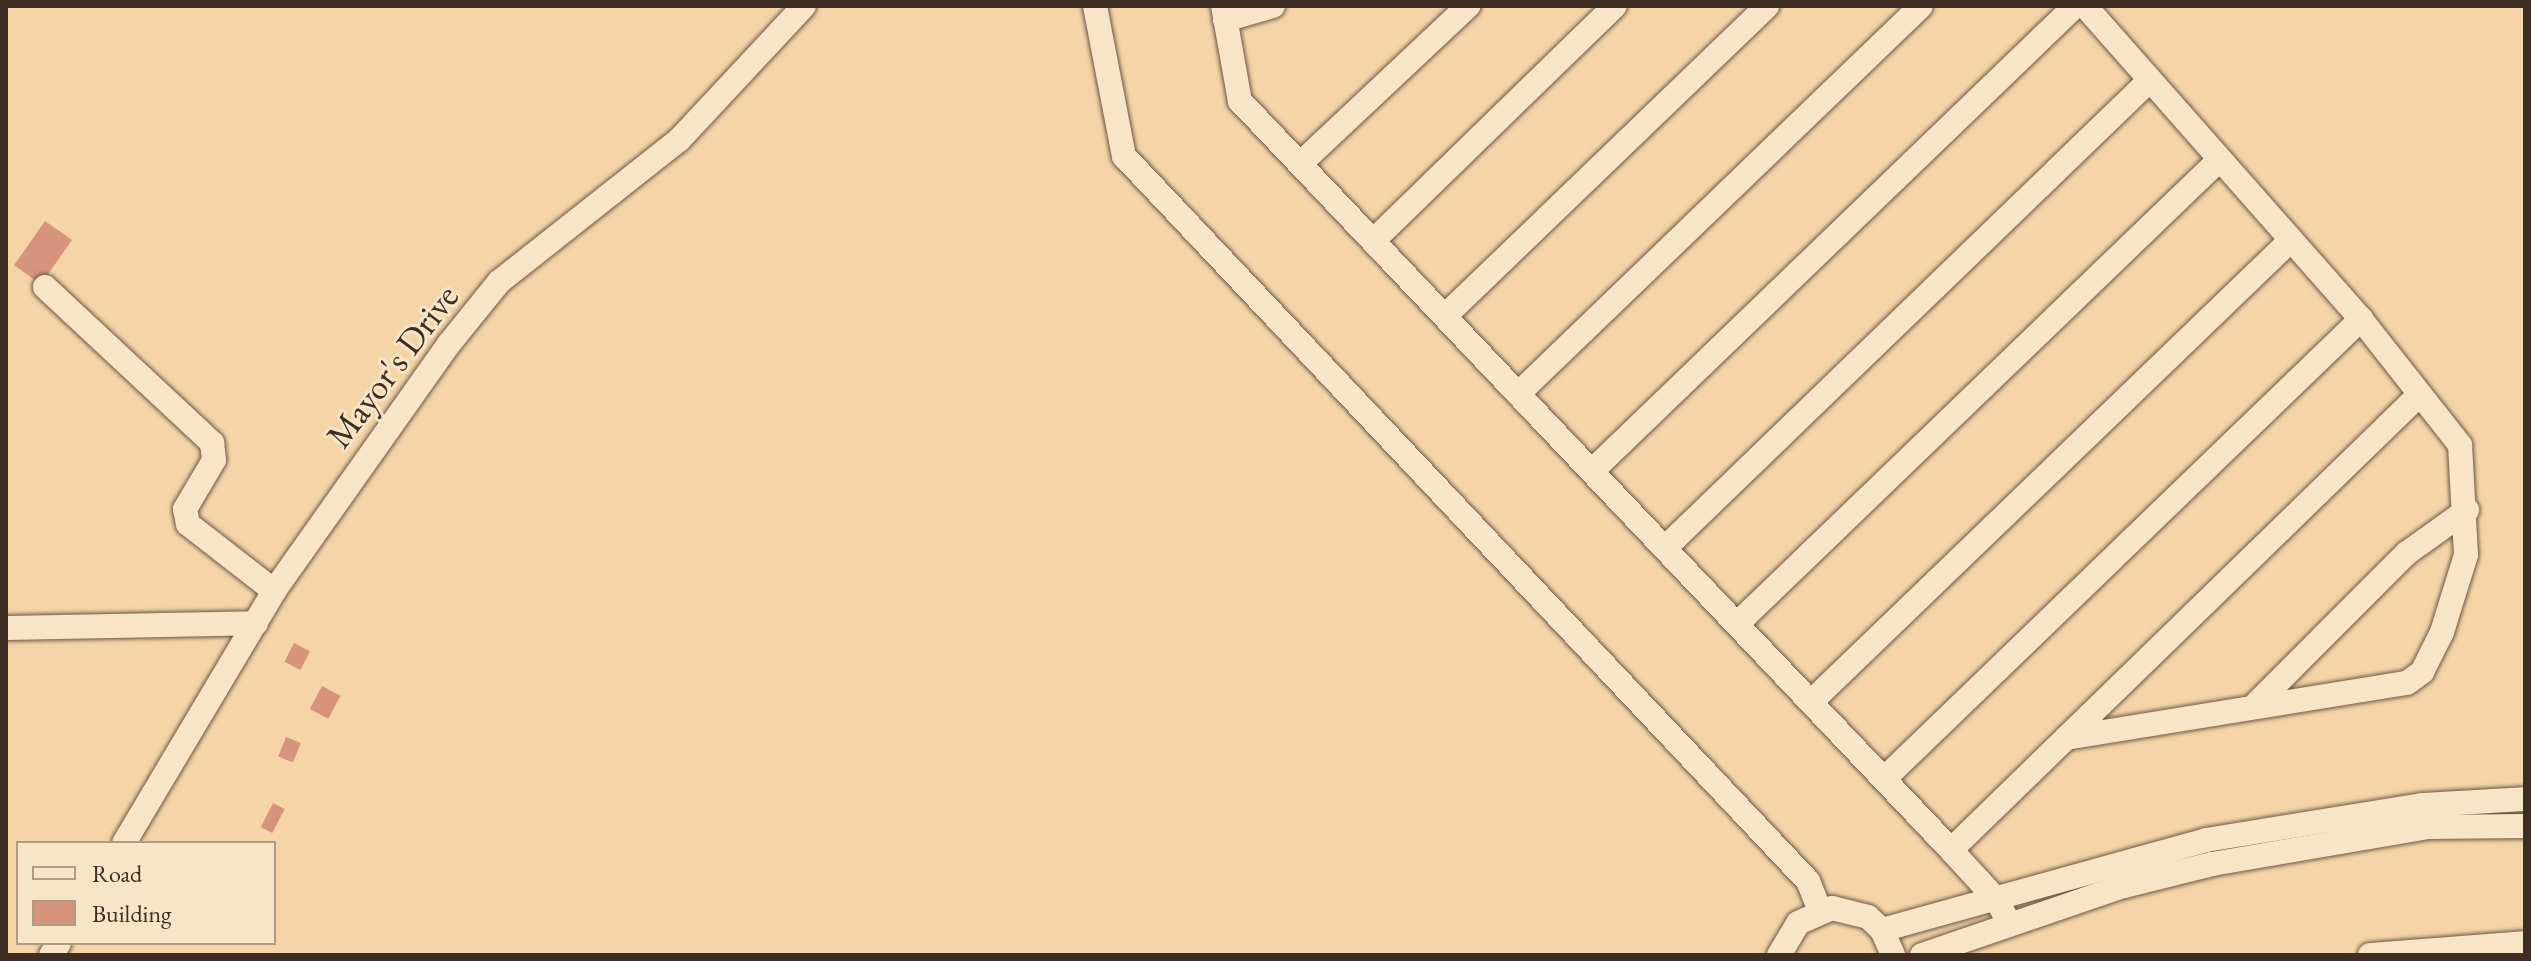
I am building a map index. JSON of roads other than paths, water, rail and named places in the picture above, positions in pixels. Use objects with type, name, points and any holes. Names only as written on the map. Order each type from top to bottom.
[{"type":"street","name":"Mayor's Drive","points":[[125,841],[274,591],[499,282],[679,140],[804,6]]},
{"type":"street","points":[[1095,6],[1124,156],[1808,881],[1820,911]]},
{"type":"street","points":[[1273,6],[1224,13],[1240,101],[1951,850],[1997,900],[2008,922]]},
{"type":"street","points":[[1300,164],[1468,6]]},
{"type":"street","points":[[1373,241],[1615,6]]},
{"type":"street","points":[[1445,316],[1767,6]]},
{"type":"street","points":[[1518,394],[1921,6]]},
{"type":"street","points":[[1592,471],[2075,6]]},
{"type":"street","points":[[2066,738],[2124,733],[2257,703],[2407,683],[2422,672],[2466,555],[2467,510],[2460,445],[2361,319],[2085,6]]},
{"type":"street","points":[[1665,548],[2150,80]]},
{"type":"street","points":[[1737,624],[2220,159]]},
{"type":"street","points":[[1811,702],[2291,240]]},
{"type":"street","points":[[45,287],[212,443],[214,460],[185,509],[188,524],[274,591]]},
{"type":"street","points":[[1884,779],[2361,319]]},
{"type":"street","points":[[1951,850],[2419,395]]},
{"type":"street","points":[[2257,703],[2395,563],[2467,510]]},
{"type":"street","points":[[6,628],[256,623]]},
{"type":"street","points":[[1882,930],[1997,900],[2113,862],[2237,834],[2422,805],[2525,799]]},
{"type":"street","points":[[1922,955],[2008,922],[2212,864],[2429,827],[2525,826]]},
{"type":"street","points":[[1779,955],[1798,923],[1820,911],[1851,910],[1882,930],[1893,955]]},
{"type":"street","points":[[2370,955],[2525,943]]},
{"type":"street","points":[[2516,955],[2525,943]]}]
